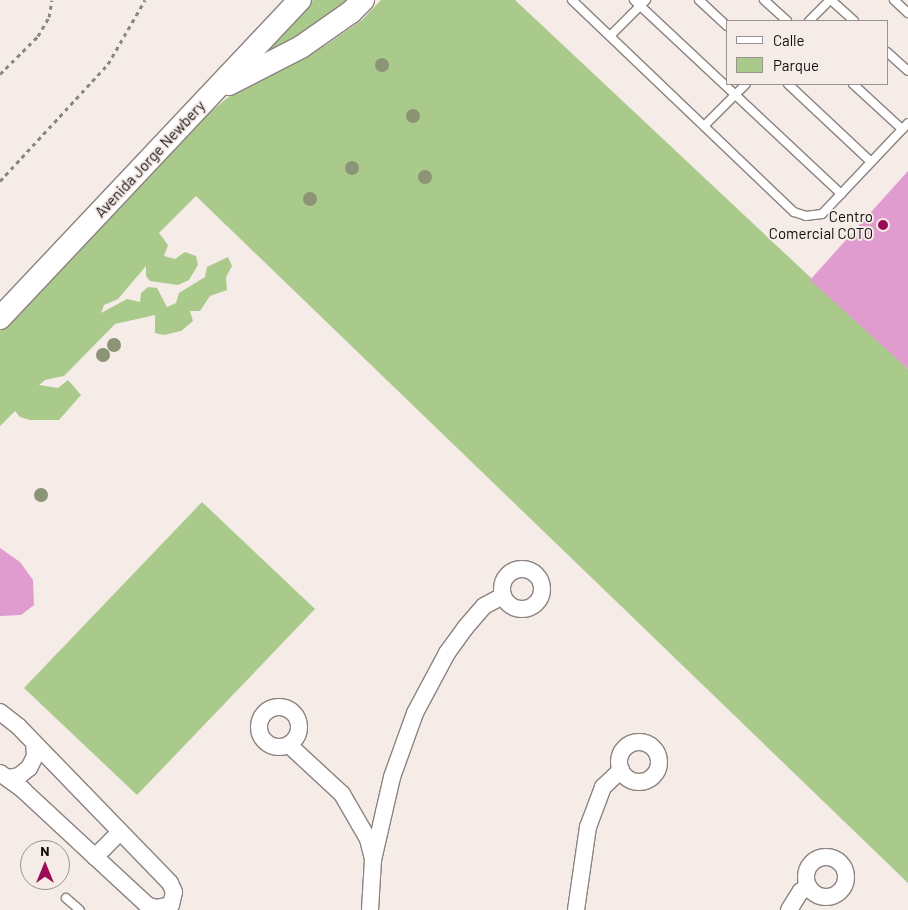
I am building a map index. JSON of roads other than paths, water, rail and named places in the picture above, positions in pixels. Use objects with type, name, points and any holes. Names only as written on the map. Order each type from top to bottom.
[{"type":"main road","points":[[268,34],[287,0]]},
{"type":"main road","name":"Avenida Jorge Newbery","points":[[0,318],[300,0]]},
{"type":"main road","points":[[212,93],[301,47],[337,23],[363,0]]},
{"type":"street","points":[[370,910],[373,860],[392,777],[415,713],[447,654],[465,628],[484,606],[503,596]]},
{"type":"street","points":[[0,712],[34,743],[119,833],[170,882],[174,892],[173,908],[156,908],[146,905],[4,776]]},
{"type":"street","points":[[4,776],[19,776],[29,768],[35,756],[34,743]]},
{"type":"street","points":[[289,745],[342,794],[368,839],[373,860]]},
{"type":"street","points":[[576,910],[588,827],[603,787],[620,770]]},
{"type":"street","points":[[95,857],[119,833]]},
{"type":"street","points":[[789,910],[801,891],[809,888]]},
{"type":"lane","points":[[572,0],[794,212],[806,216],[822,214],[908,123]]},
{"type":"lane","points":[[699,0],[726,25]]},
{"type":"lane","points":[[764,0],[786,20]]},
{"type":"lane","points":[[810,20],[830,0],[853,20]]},
{"type":"lane","points":[[894,0],[908,13]]},
{"type":"lane","points":[[610,36],[640,2],[735,95],[841,194]]},
{"type":"lane","points":[[888,53],[908,71]]},
{"type":"lane","points":[[704,126],[745,85]]},
{"type":"lane","points":[[789,85],[871,162]]},
{"type":"lane","points":[[854,85],[902,129]]},
{"type":"lane","points":[[66,898],[80,910]]},
{"type":"place","name":"Centro Comercial COTO","points":[[883,225]]}]
